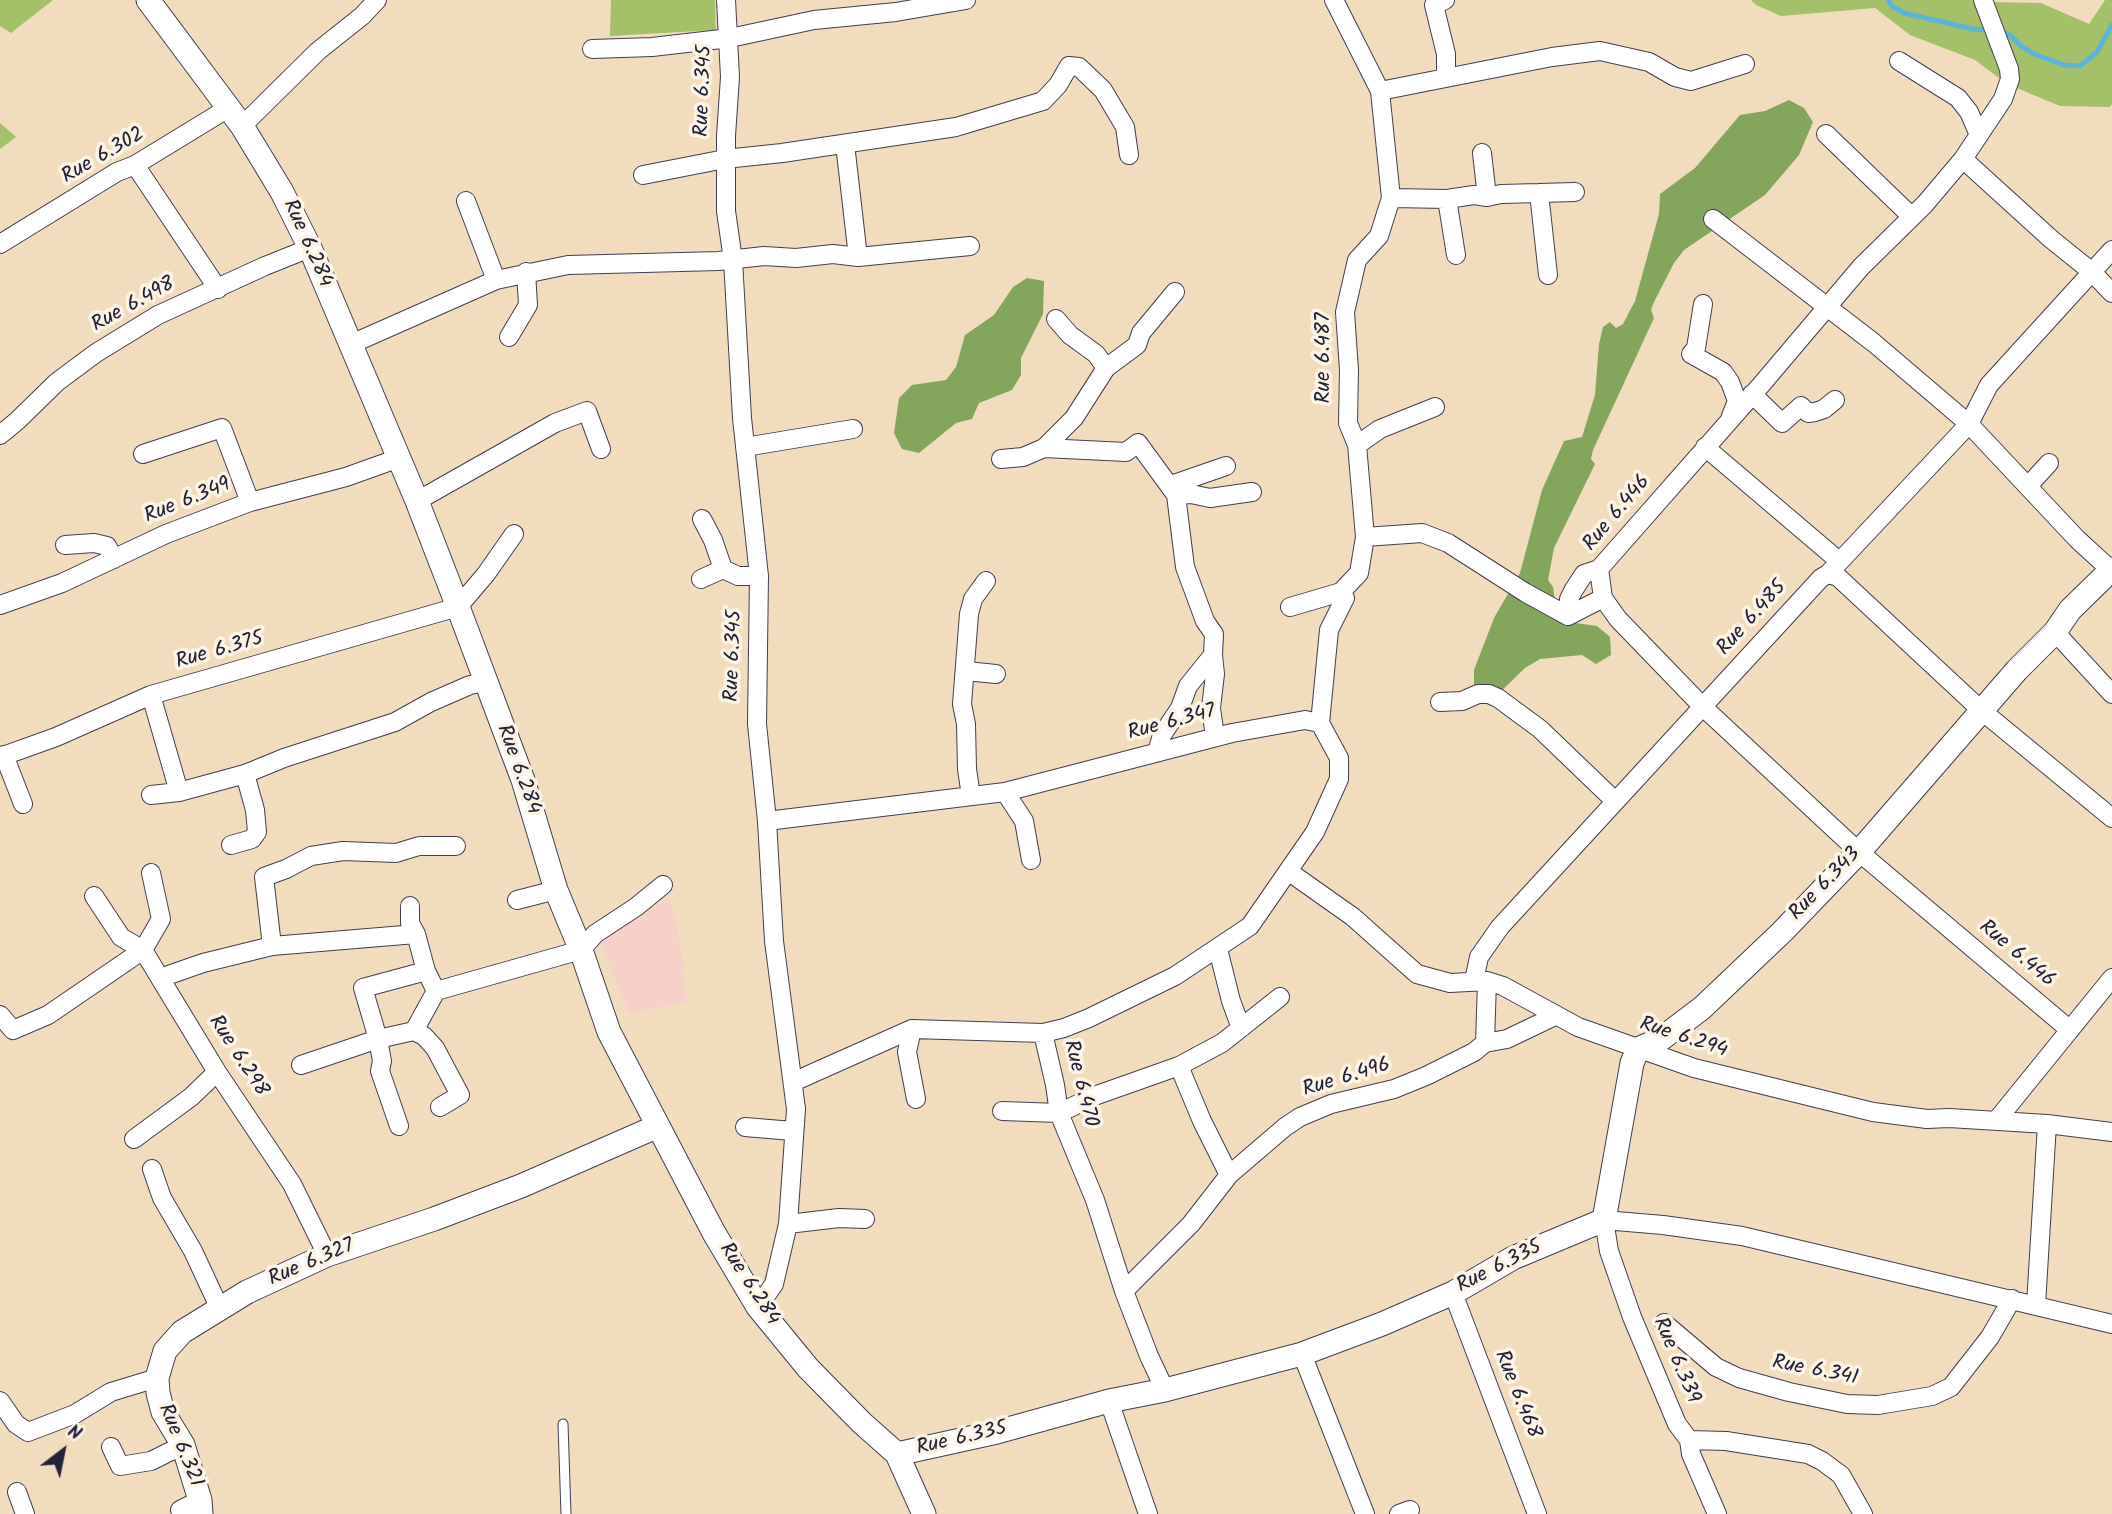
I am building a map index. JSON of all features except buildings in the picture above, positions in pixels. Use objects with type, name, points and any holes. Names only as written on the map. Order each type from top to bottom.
[{"type":"street","name":"Rue 6.284","points":[[148,0],[236,117],[282,192],[310,248],[399,458],[458,607],[523,780],[556,891],[581,950],[609,1032],[714,1233],[758,1307],[808,1368],[897,1454],[924,1514]]},
{"type":"street","name":"Rue 6.302","points":[[0,244],[117,172],[236,117],[362,16],[377,0]]},
{"type":"street","name":"Rue 6.345","points":[[726,0],[730,38],[725,159],[726,211],[733,260],[746,417],[745,447],[759,576],[757,724],[767,821],[774,941],[796,1110],[788,1224],[774,1284],[758,1307]]},
{"type":"street","points":[[592,49],[652,47],[730,38],[814,20],[896,12],[966,0]]},
{"type":"street","name":"Rue 6.487","points":[[1320,723],[1329,630],[1345,598],[1341,592],[1361,582],[1365,537],[1357,445],[1348,423],[1349,370],[1345,312],[1357,260],[1379,236],[1391,198],[1380,91],[1334,0]]},
{"type":"street","points":[[1445,0],[1434,5],[1446,54],[1446,77]]},
{"type":"street","name":"Rue 6.446","points":[[1983,0],[2009,69],[2010,79],[2003,99],[1963,159],[1925,204],[1861,267],[1599,569],[1603,598],[1618,619],[1703,707],[1859,852],[2070,1030]]},
{"type":"street","points":[[1380,91],[1552,57],[1600,51],[1650,62],[1675,77],[1691,81],[1745,64]]},
{"type":"street","points":[[1899,61],[1958,98],[1969,112],[1979,135]]},
{"type":"street","points":[[643,175],[725,159],[956,127],[1043,101],[1058,85],[1069,66],[1079,67],[1103,90],[1125,127],[1129,155]]},
{"type":"street","points":[[1826,134],[1911,215]]},
{"type":"street","points":[[845,144],[858,257]]},
{"type":"street","points":[[1482,153],[1487,197]]},
{"type":"street","points":[[1963,159],[2092,272],[2112,293]]},
{"type":"street","points":[[135,165],[218,289]]},
{"type":"street","points":[[1391,198],[1447,199],[1474,195],[1487,197],[1501,194],[1575,192]]},
{"type":"street","points":[[1539,193],[1548,275]]},
{"type":"street","points":[[1447,199],[1456,255]]},
{"type":"street","points":[[466,201],[496,280]]},
{"type":"street","points":[[1713,219],[1884,351],[1969,424],[2077,539],[2112,570]]},
{"type":"street","points":[[349,345],[496,280],[568,265],[733,260],[764,256],[796,258],[833,254],[858,257],[970,246]]},
{"type":"street","name":"Rue 6.498","points":[[0,435],[57,382],[96,353],[158,314],[310,248]]},
{"type":"street","name":"Rue 6.485","points":[[1485,1043],[1481,981],[1475,967],[1500,927],[1821,578],[1969,424],[1989,385],[2112,250]]},
{"type":"street","points":[[509,337],[528,305],[526,272]]},
{"type":"street","points":[[1001,459],[1023,457],[1044,448],[1074,418],[1105,368],[1138,345],[1141,333],[1175,292]]},
{"type":"street","points":[[1703,304],[1696,348],[1691,354],[1723,372],[1730,382],[1737,401],[1731,416]]},
{"type":"street","points":[[1056,319],[1070,335],[1096,354],[1105,368]]},
{"type":"street","points":[[1730,382],[1756,390],[1782,422],[1801,406],[1808,413],[1815,412],[1835,400]]},
{"type":"street","points":[[1357,445],[1380,429],[1436,407]]},
{"type":"street","points":[[416,501],[555,423],[593,408],[601,449]]},
{"type":"street","points":[[143,454],[222,428],[250,502]]},
{"type":"street","points":[[745,447],[852,429]]},
{"type":"street","points":[[1044,448],[1126,452],[1138,443],[1174,490],[1185,567],[1205,621],[1214,634],[1212,708],[1215,737]]},
{"type":"street","points":[[1705,447],[1982,711],[2112,818]]},
{"type":"street","name":"Rue 6.349","points":[[0,605],[62,583],[166,534],[250,502],[346,477],[399,458]]},
{"type":"street","points":[[2029,485],[2049,463]]},
{"type":"street","points":[[1174,490],[1226,466]]},
{"type":"street","points":[[1174,490],[1210,498],[1252,492]]},
{"type":"street","points":[[702,519],[723,569],[738,576],[759,576]]},
{"type":"street","points":[[1365,537],[1422,533],[1448,543],[1526,593],[1569,616]]},
{"type":"street","points":[[458,607],[486,574],[514,534]]},
{"type":"street","points":[[65,545],[94,543],[107,546],[114,559]]},
{"type":"street","points":[[701,579],[723,569]]},
{"type":"street","points":[[1569,616],[1569,598],[1573,591],[1584,574],[1599,569]]},
{"type":"street","name":"Rue 6.343","points":[[1638,1049],[1661,1038],[1702,1008],[1782,932],[1859,852],[2017,670],[2054,632],[2070,610],[2112,570]]},
{"type":"street","points":[[971,796],[962,704],[969,614],[973,599],[986,581]]},
{"type":"street","points":[[1573,591],[1603,598]]},
{"type":"street","points":[[1290,607],[1341,592]]},
{"type":"street","points":[[1569,616],[1603,598]]},
{"type":"street","name":"Rue 6.375","points":[[2,756],[56,737],[151,695],[458,607]]},
{"type":"street","points":[[2054,632],[2112,694]]},
{"type":"street","points":[[1157,752],[1162,735],[1180,708],[1188,686],[1213,655]]},
{"type":"street","points":[[966,671],[996,674]]},
{"type":"street","points":[[151,795],[179,792],[245,774],[284,758],[395,722],[430,702],[470,685],[486,682]]},
{"type":"street","points":[[1440,702],[1462,701],[1478,694],[1489,694],[1498,698],[1540,729],[1615,801]]},
{"type":"street","points":[[151,695],[179,792]]},
{"type":"street","name":"Rue 6.347","points":[[767,821],[1005,792],[1215,737],[1305,720],[1320,723]]},
{"type":"street","points":[[1043,1033],[1064,1028],[1099,1013],[1175,976],[1250,926],[1315,832],[1339,779],[1339,758],[1320,723]]},
{"type":"street","points":[[2,756],[23,804]]},
{"type":"street","points":[[231,845],[252,839],[257,832],[255,810],[245,774]]},
{"type":"street","points":[[1005,792],[1024,821],[1031,860]]},
{"type":"street","points":[[272,946],[264,877],[312,856],[362,851],[396,853],[419,846],[456,846]]},
{"type":"street","name":"Rue 6.294","points":[[1288,871],[1353,917],[1417,974],[1450,983],[1481,981],[1503,986],[1578,1027],[1694,1068],[1873,1112],[1927,1119],[2047,1124],[2112,1132]]},
{"type":"street","points":[[0,1015],[13,1030],[48,1015],[143,950],[161,919],[151,873]]},
{"type":"street","points":[[414,1031],[436,991],[581,950],[595,934],[663,885]]},
{"type":"street","points":[[517,900],[556,891]]},
{"type":"street","name":"Rue 6.298","points":[[94,896],[121,937],[143,950],[217,1072],[252,1120],[292,1184],[327,1255]]},
{"type":"street","points":[[410,906],[410,923],[416,934],[426,971],[436,991]]},
{"type":"street","points":[[160,978],[203,962],[272,946],[416,934]]},
{"type":"street","points":[[1218,949],[1231,1002],[1241,1028]]},
{"type":"street","points":[[399,1126],[380,1071],[382,1061],[378,1038],[363,988],[426,971]]},
{"type":"street","points":[[1996,1121],[2112,978]]},
{"type":"street","points":[[1002,1111],[1059,1113],[1097,1095],[1179,1066],[1222,1043],[1280,997]]},
{"type":"street","name":"Rue 6.496","points":[[1124,1291],[1191,1224],[1229,1175],[1300,1117],[1331,1104],[1394,1089],[1474,1052],[1485,1043],[1507,1039],[1555,1016]]},
{"type":"street","points":[[912,1029],[907,1052],[916,1099]]},
{"type":"street","name":"Rue 6.470","points":[[793,1082],[912,1029],[1043,1033],[1059,1113],[1095,1200],[1124,1291],[1165,1390]]},
{"type":"street","points":[[301,1065],[378,1038],[414,1031],[424,1036],[435,1048],[460,1095],[440,1107]]},
{"type":"street","points":[[1604,1220],[1632,1063],[1638,1049]]},
{"type":"street","points":[[1179,1066],[1229,1175]]},
{"type":"street","points":[[134,1139],[191,1097],[217,1072]]},
{"type":"street","points":[[2036,1305],[2047,1124]]},
{"type":"street","name":"Rue 6.327","points":[[157,1378],[165,1350],[172,1341],[247,1292],[327,1255],[521,1186],[658,1126]]},
{"type":"street","points":[[745,1128],[793,1131]]},
{"type":"street","points":[[152,1169],[162,1198],[193,1251],[220,1309]]},
{"type":"street","points":[[788,1224],[839,1218],[865,1219]]},
{"type":"street","name":"Rue 6.335","points":[[897,1454],[997,1432],[1109,1401],[1165,1390],[1302,1354],[1452,1293],[1513,1258],[1604,1220],[1742,1236],[2112,1324]]},
{"type":"street","name":"Rue 6.339","points":[[1604,1220],[1609,1251],[1632,1317],[1678,1424],[1689,1440],[1691,1454],[1717,1514]]},
{"type":"street","name":"Rue 6.468","points":[[1452,1293],[1537,1514]]},
{"type":"street","name":"Rue 6.341","points":[[1664,1322],[1716,1367],[1739,1378],[1847,1404],[1878,1405],[1932,1396],[1951,1387],[1990,1338],[2012,1299]]},
{"type":"street","points":[[1302,1354],[1364,1514]]},
{"type":"street","points":[[0,1401],[8,1428],[28,1432],[75,1414],[111,1392],[157,1378]]},
{"type":"street","name":"Rue 6.321","points":[[157,1378],[163,1412],[183,1445],[194,1508]]},
{"type":"street","points":[[1109,1401],[1148,1514]]},
{"type":"street","points":[[1689,1440],[1726,1441],[1808,1454],[1841,1475],[1856,1506],[1863,1514]]},
{"type":"street","points":[[111,1447],[120,1466],[151,1461],[183,1445]]},
{"type":"street","points":[[18,1492],[24,1514]]},
{"type":"lane","points":[[563,1424],[566,1514]]},
{"type":"shaded area","points":[[669,899],[676,922],[684,971],[681,972],[688,1002],[629,1013],[598,937]]},
{"type":"green space","points":[[0,0],[53,0],[11,33],[0,26]]},
{"type":"green space","points":[[611,0],[715,0],[716,30],[610,36]]},
{"type":"green space","points":[[1751,0],[1986,0],[2041,3],[2089,24],[2105,0],[2112,0],[2112,104],[2110,107],[2060,106],[2007,84],[1975,60],[1910,35],[1875,8],[1781,16]]},
{"type":"green space","points":[[1789,100],[1804,108],[1813,122],[1799,155],[1765,195],[1684,250],[1674,263],[1651,310],[1654,318],[1593,450],[1591,459],[1595,464],[1554,548],[1548,580],[1553,587],[1557,614],[1561,621],[1597,626],[1610,637],[1611,655],[1596,664],[1582,655],[1540,659],[1525,668],[1493,699],[1474,687],[1474,670],[1494,618],[1520,573],[1542,490],[1564,441],[1582,437],[1595,395],[1603,327],[1610,322],[1616,328],[1623,324],[1635,301],[1659,214],[1660,194],[1695,168],[1740,115],[1765,111]]},
{"type":"green space","points":[[0,123],[16,137],[0,149]]},
{"type":"green space","points":[[1027,278],[1044,281],[1043,314],[1021,358],[1021,375],[1012,390],[979,403],[972,419],[956,423],[919,453],[902,449],[894,433],[899,398],[912,385],[946,380],[956,367],[965,335],[994,315],[1013,287]]},
{"type":"waterway","points":[[1888,0],[1892,6],[1904,13],[1973,29],[1990,30]]},
{"type":"waterway","points":[[2000,30],[2034,54],[2064,65],[2080,66],[2097,52],[2112,25]]}]
